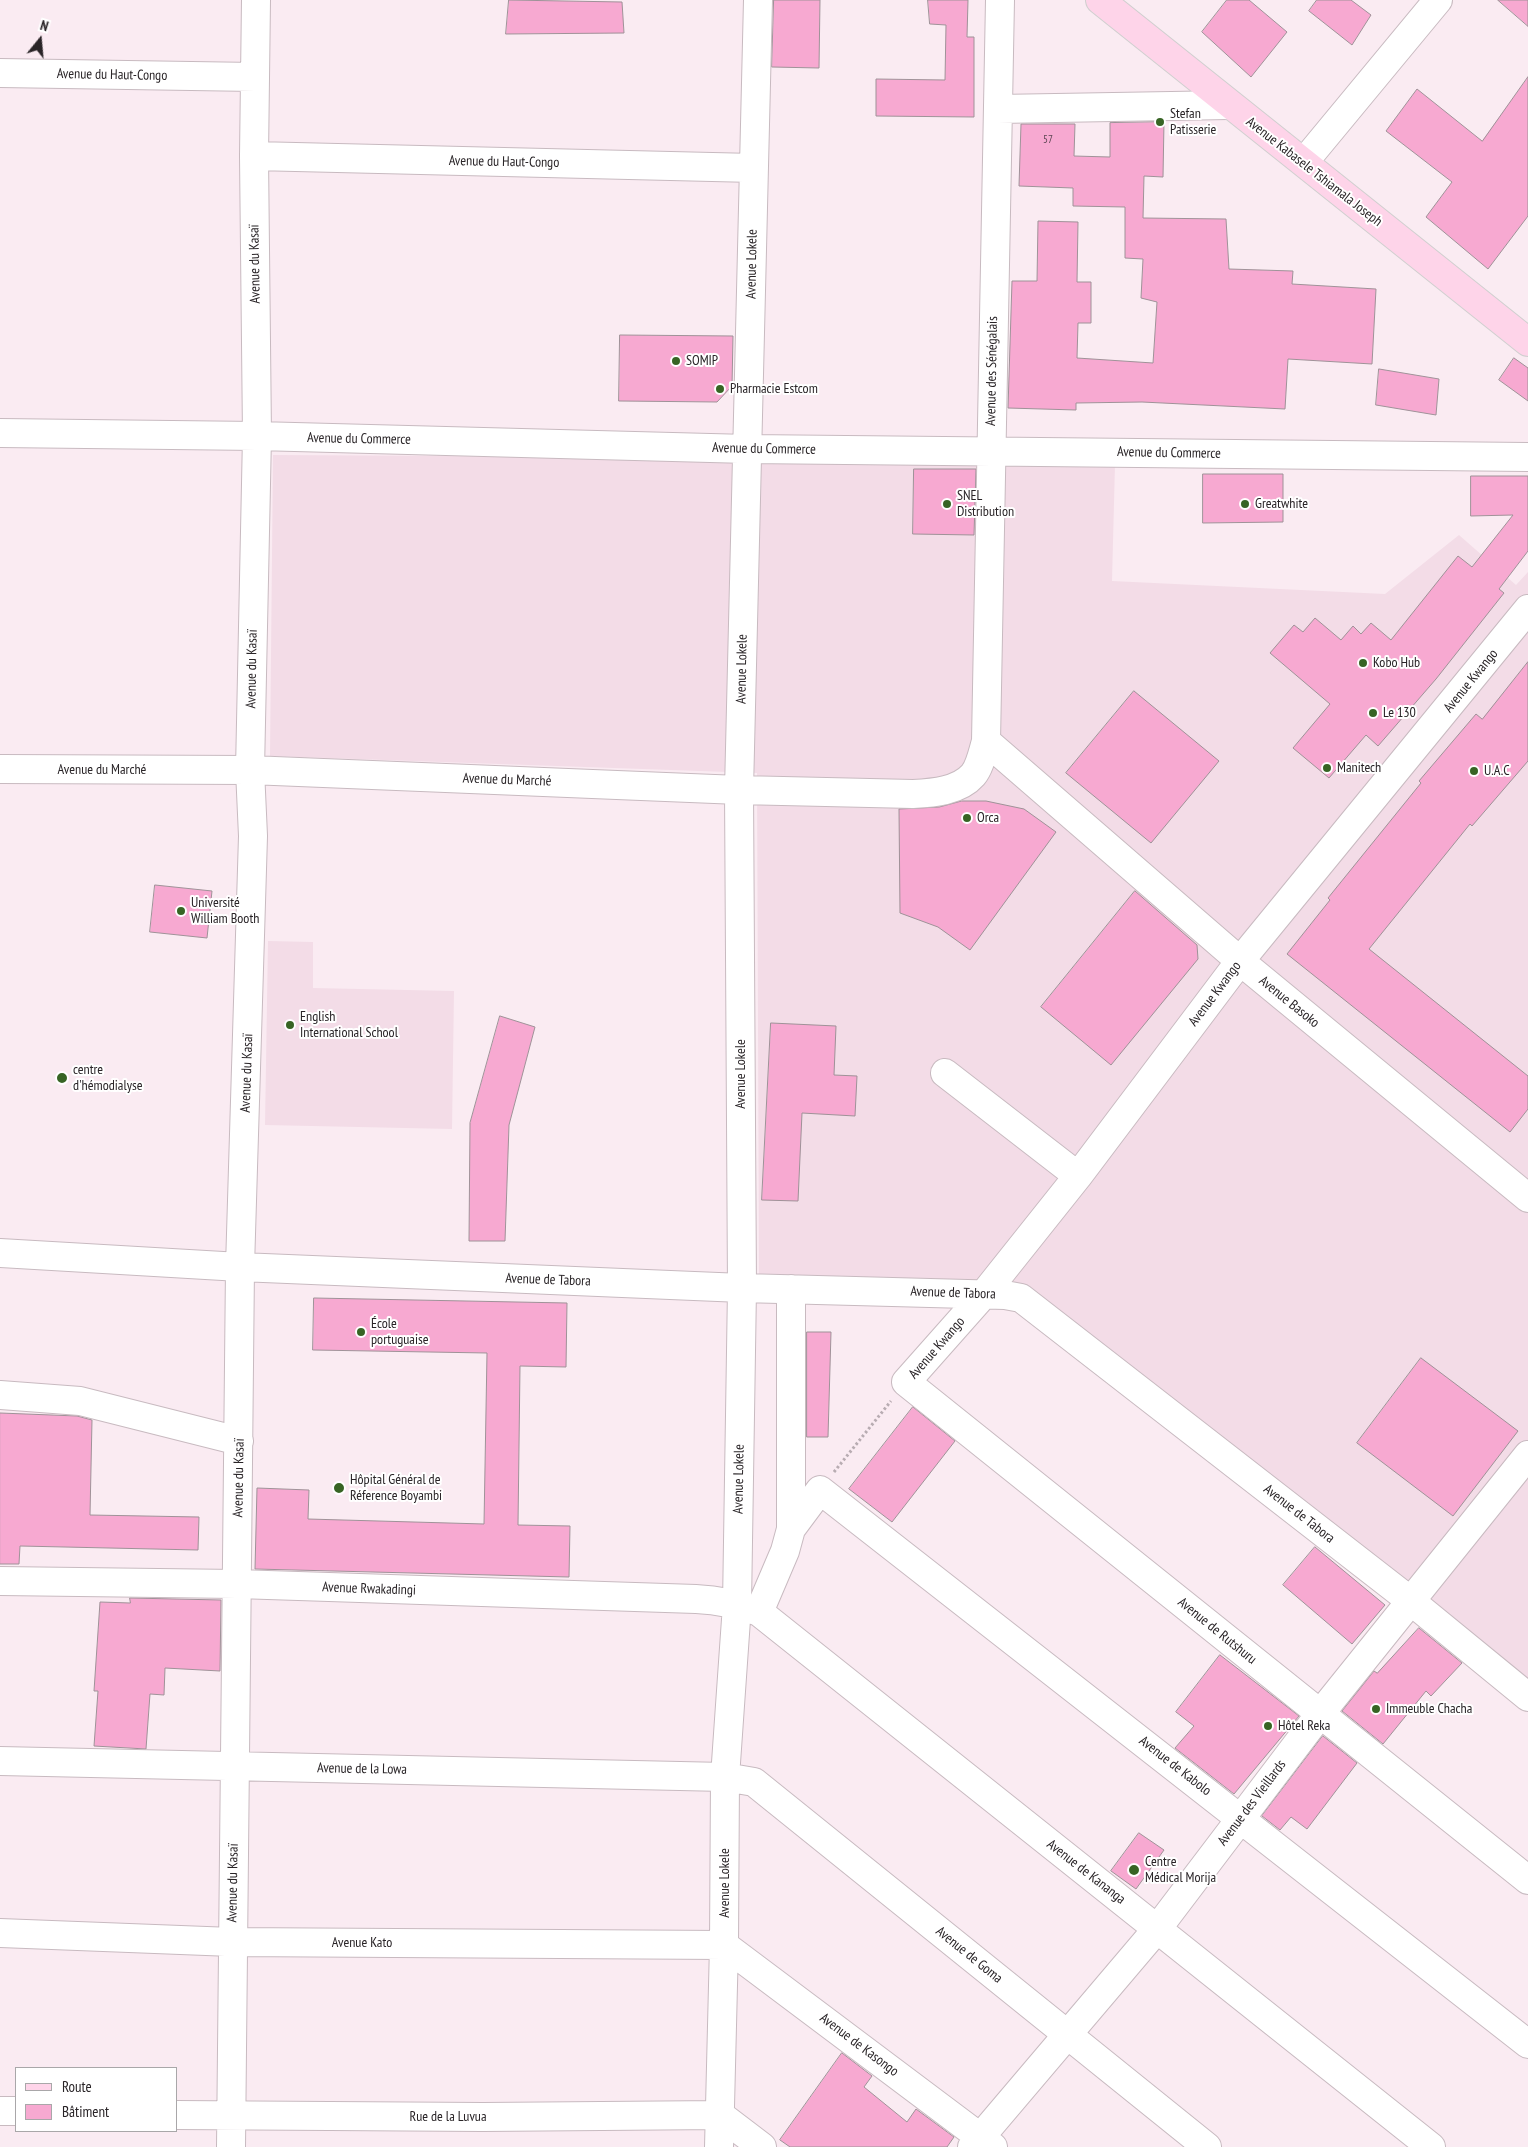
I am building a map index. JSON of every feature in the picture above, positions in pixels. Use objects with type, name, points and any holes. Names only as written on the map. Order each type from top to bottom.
[{"type":"main road","name":"Avenue Kabasele Tshiamala Joseph","points":[[1100,0],[1229,105],[1304,162],[1528,342]]},
{"type":"street","name":"Avenue du Kasaï","points":[[231,2147],[232,1942],[240,1441],[240,1267],[253,855],[250,770],[257,436],[254,156],[256,0]]},
{"type":"street","name":"Avenue Lokele","points":[[719,2147],[724,1944],[725,1777],[748,1609],[742,1288],[739,790],[758,0]]},
{"type":"street","name":"Avenue des Sénégalais","points":[[986,741],[1000,0]]},
{"type":"street","points":[[1304,162],[1438,0]]},
{"type":"street","name":"Avenue du Haut-Congo","points":[[0,73],[255,77]]},
{"type":"street","points":[[998,109],[1229,105]]},
{"type":"street","name":"Avenue du Haut-Congo","points":[[254,156],[754,168]]},
{"type":"street","name":"Avenue du Commerce","points":[[0,433],[257,436],[748,449],[1528,457]]},
{"type":"street","name":"Avenue Kwango","points":[[906,1382],[984,1294],[1078,1176],[1240,961],[1528,610]]},
{"type":"street","name":"Avenue du Marché","points":[[0,769],[250,770],[739,790],[913,794],[941,792],[963,783],[974,774],[986,741]]},
{"type":"street","name":"Avenue Basoko","points":[[986,741],[1240,961],[1528,1198]]},
{"type":"street","points":[[945,1073],[1078,1176]]},
{"type":"street","name":"Avenue de Tabora","points":[[0,1252],[240,1267],[742,1288],[984,1294],[1021,1298],[1412,1602],[1528,1697]]},
{"type":"street","points":[[748,1609],[785,1551],[791,1529],[791,1289]]},
{"type":"street","name":"Avenue de Rutshuru","points":[[906,1382],[1528,1880]]},
{"type":"street","points":[[0,1395],[80,1401],[240,1441]]},
{"type":"street","name":"Avenue des Vieillards","points":[[982,2143],[1068,2035],[1158,1929],[1320,1714],[1412,1602],[1528,1455]]},
{"type":"street","points":[[791,1529],[820,1490]]},
{"type":"street","name":"Avenue de Kabolo","points":[[820,1490],[1528,2044]]},
{"type":"street","name":"Avenue Rwakadingi","points":[[0,1581],[237,1584],[696,1599],[748,1609]]},
{"type":"street","name":"Avenue de Kananga","points":[[748,1609],[1158,1929],[1431,2147]]},
{"type":"street","name":"Avenue de la Lowa","points":[[0,1761],[725,1777]]},
{"type":"street","name":"Avenue de Goma","points":[[725,1777],[754,1782],[774,1796],[1207,2147]]},
{"type":"street","name":"Avenue Kato","points":[[0,1933],[232,1942],[724,1944]]},
{"type":"street","name":"Avenue de Kasongo","points":[[724,1944],[982,2143]]},
{"type":"street","points":[[0,2111],[15,2111]]},
{"type":"street","name":"Rue de la Luvua","points":[[178,2115],[720,2115]]},
{"type":"street","points":[[720,2115],[762,2147]]},
{"type":"path","points":[[820,1490],[906,1382]]},
{"type":"shaded area","points":[[273,455],[978,459],[1115,464],[1112,581],[1385,594],[1459,535],[1516,585],[1528,572],[1528,1696],[1021,1289],[759,1278],[757,773],[270,756]]},
{"type":"shaded area","points":[[268,941],[313,942],[313,988],[454,991],[452,1129],[265,1125]]},
{"type":"building","points":[[509,0],[622,2],[624,33],[506,34]]},
{"type":"building","points":[[774,0],[820,0],[819,68],[772,67]]},
{"type":"building","points":[[928,0],[968,0],[967,37],[974,37],[974,117],[876,116],[876,79],[945,80],[946,25],[930,24]]},
{"type":"building","points":[[1227,0],[1249,0],[1287,32],[1251,77],[1202,32]]},
{"type":"building","points":[[1317,0],[1351,0],[1371,15],[1352,45],[1309,11]]},
{"type":"building","points":[[1498,0],[1528,0],[1528,26]]},
{"type":"building","points":[[1528,77],[1528,216],[1488,269],[1426,217],[1452,182],[1386,131],[1417,89],[1482,141]]},
{"type":"building","points":[[1164,122],[1163,177],[1144,176],[1143,218],[1226,219],[1229,269],[1293,271],[1292,284],[1376,289],[1372,364],[1288,359],[1285,409],[1142,402],[1076,403],[1076,410],[1008,408],[1012,281],[1037,281],[1038,221],[1078,222],[1077,282],[1091,282],[1091,323],[1078,323],[1077,358],[1153,363],[1157,302],[1141,298],[1143,259],[1125,258],[1125,207],[1073,206],[1073,188],[1019,186],[1021,124],[1075,124],[1074,156],[1110,157],[1110,123]]},
{"type":"building","name":"SOMIP","points":[[620,335],[733,336],[732,386],[717,402],[619,401]]},
{"type":"building","points":[[1514,358],[1528,368],[1528,401],[1499,380]]},
{"type":"building","points":[[1379,369],[1439,379],[1436,415],[1376,405]]},
{"type":"building","points":[[914,469],[976,469],[974,535],[913,534]]},
{"type":"building","points":[[1203,474],[1283,474],[1283,522],[1203,523]]},
{"type":"building","points":[[1471,476],[1528,476],[1528,551],[1499,589],[1504,593],[1436,679],[1378,746],[1366,735],[1329,778],[1293,748],[1330,704],[1270,653],[1294,625],[1303,632],[1315,618],[1341,640],[1353,626],[1361,634],[1371,623],[1391,640],[1458,556],[1472,567],[1513,515],[1471,516]]},
{"type":"building","points":[[1528,662],[1528,761],[1472,826],[1470,824],[1369,949],[1528,1076],[1528,1109],[1510,1132],[1287,954],[1330,900],[1328,898],[1421,783],[1419,781],[1476,714],[1482,719]]},
{"type":"building","points":[[1134,691],[1219,761],[1151,843],[1066,773]]},
{"type":"building","points":[[962,801],[986,801],[1024,809],[1056,832],[970,950],[938,927],[900,913],[899,809],[939,807]]},
{"type":"building","name":"Université William Booth","points":[[155,885],[212,891],[207,938],[150,932]]},
{"type":"building","points":[[1135,891],[1197,945],[1198,959],[1111,1065],[1041,1007]]},
{"type":"building","points":[[500,1016],[535,1027],[509,1125],[505,1241],[469,1241],[470,1123]]},
{"type":"building","points":[[771,1023],[836,1026],[834,1075],[857,1076],[855,1116],[802,1113],[798,1201],[762,1200]]},
{"type":"building","points":[[314,1298],[567,1303],[566,1367],[520,1366],[518,1525],[570,1526],[569,1577],[255,1569],[257,1488],[309,1490],[308,1519],[484,1524],[487,1353],[313,1350]]},
{"type":"building","points":[[807,1332],[831,1332],[828,1437],[807,1437]]},
{"type":"building","points":[[1421,1358],[1518,1431],[1453,1516],[1357,1443]]},
{"type":"building","points":[[913,1407],[955,1441],[892,1522],[849,1489]]},
{"type":"building","points":[[0,1413],[77,1416],[92,1420],[90,1515],[199,1517],[198,1550],[20,1546],[19,1564],[0,1564]]},
{"type":"building","points":[[1315,1547],[1385,1605],[1352,1644],[1283,1585]]},
{"type":"building","points":[[130,1598],[221,1600],[220,1671],[165,1668],[164,1695],[150,1694],[146,1749],[94,1746],[98,1691],[94,1691],[100,1602],[130,1603]]},
{"type":"building","points":[[1419,1628],[1462,1663],[1431,1696],[1426,1691],[1383,1744],[1342,1711],[1374,1671],[1377,1673]]},
{"type":"building","points":[[1220,1655],[1299,1716],[1234,1794],[1175,1748],[1194,1726],[1176,1712]]},
{"type":"building","points":[[1323,1736],[1357,1763],[1307,1829],[1291,1817],[1280,1830],[1262,1816]]},
{"type":"building","points":[[1139,1833],[1164,1850],[1136,1889],[1111,1871]]},
{"type":"building","points":[[842,2053],[872,2076],[864,2087],[907,2122],[916,2109],[954,2137],[947,2147],[790,2147],[780,2140]]},
{"type":"place","name":"Stefan Patisserie","points":[[1160,122]]},
{"type":"place","name":"SOMIP","points":[[676,361]]},
{"type":"place","name":"Pharmacie Estcom","points":[[720,389]]},
{"type":"place","name":"SNEL Distribution","points":[[947,504]]},
{"type":"place","name":"Greatwhite","points":[[1245,504]]},
{"type":"place","name":"Kobo Hub","points":[[1363,663]]},
{"type":"place","name":"Le 130","points":[[1373,713]]},
{"type":"place","name":"Manitech","points":[[1327,768]]},
{"type":"place","name":"U.A.C","points":[[1474,771]]},
{"type":"place","name":"Orca","points":[[967,818]]},
{"type":"place","name":"Université William Booth","points":[[181,911]]},
{"type":"place","name":"English International School","points":[[290,1025]]},
{"type":"place","name":"centre d'hémodialyse","points":[[62,1078]]},
{"type":"place","name":"École portuguaise","points":[[361,1332]]},
{"type":"place","name":"Hôpital Général de Réference Boyambi","points":[[339,1488]]},
{"type":"place","name":"Immeuble Chacha","points":[[1376,1709]]},
{"type":"place","name":"Hôtel Reka","points":[[1268,1726]]},
{"type":"place","name":"Centre Médical Morija","points":[[1134,1870]]}]
